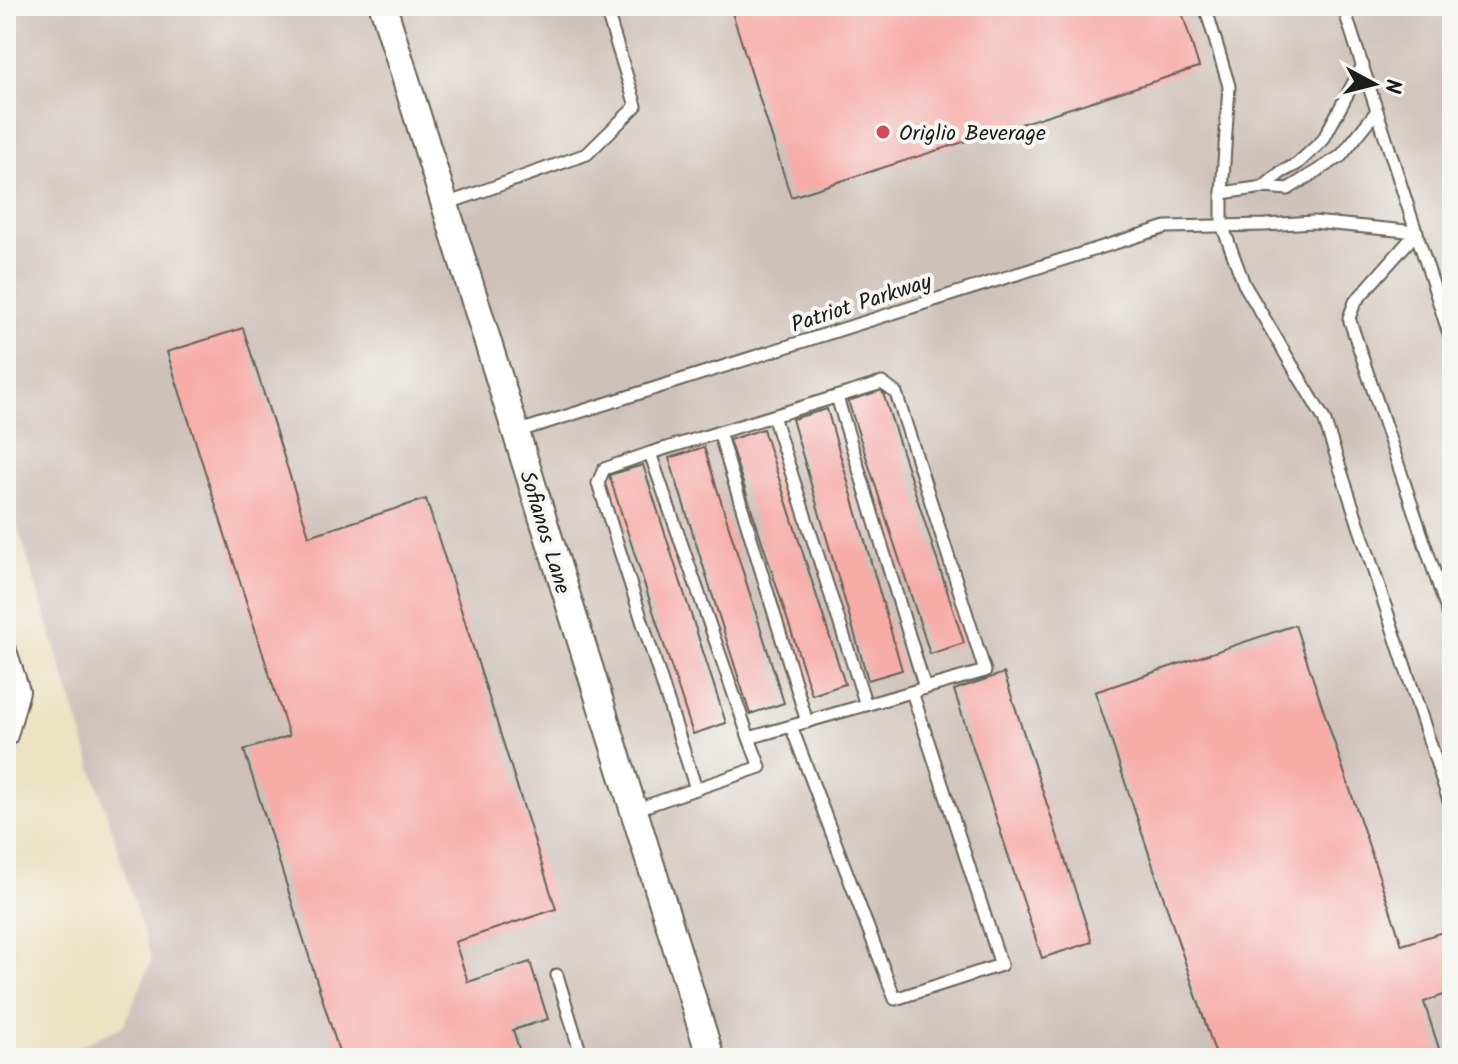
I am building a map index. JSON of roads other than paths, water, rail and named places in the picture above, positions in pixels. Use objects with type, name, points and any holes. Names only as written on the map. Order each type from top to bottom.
[{"type":"street","name":"Sofianos Lane","points":[[383,6],[711,1058]]},
{"type":"street","points":[[6,654],[18,691],[6,735]]},
{"type":"lane","points":[[444,205],[587,154],[636,106],[605,6]]},
{"type":"lane","points":[[1205,6],[1229,86],[1222,225],[1244,284],[1324,419],[1452,810]]},
{"type":"lane","points":[[1343,6],[1452,343]]},
{"type":"lane","points":[[1264,187],[1297,164],[1323,140],[1363,65]]},
{"type":"lane","points":[[1222,193],[1264,187],[1288,189],[1341,156],[1377,111]]},
{"type":"lane","name":"Patriot Parkway","points":[[515,432],[1166,227],[1313,222],[1417,232]]},
{"type":"lane","points":[[1417,232],[1355,302],[1349,318],[1452,625]]},
{"type":"lane","points":[[696,789],[598,483],[604,469],[882,383],[896,393],[985,671],[749,738]]},
{"type":"lane","points":[[837,397],[925,688]]},
{"type":"lane","points":[[773,416],[866,705]]},
{"type":"lane","points":[[719,432],[807,722]]},
{"type":"lane","points":[[633,810],[760,767],[650,453]]},
{"type":"lane","points":[[791,726],[895,999],[1001,965],[912,692]]},
{"type":"lane","points":[[557,975],[582,1058]]},
{"type":"place","name":"Origlio Beverage","points":[[883,132]]}]
